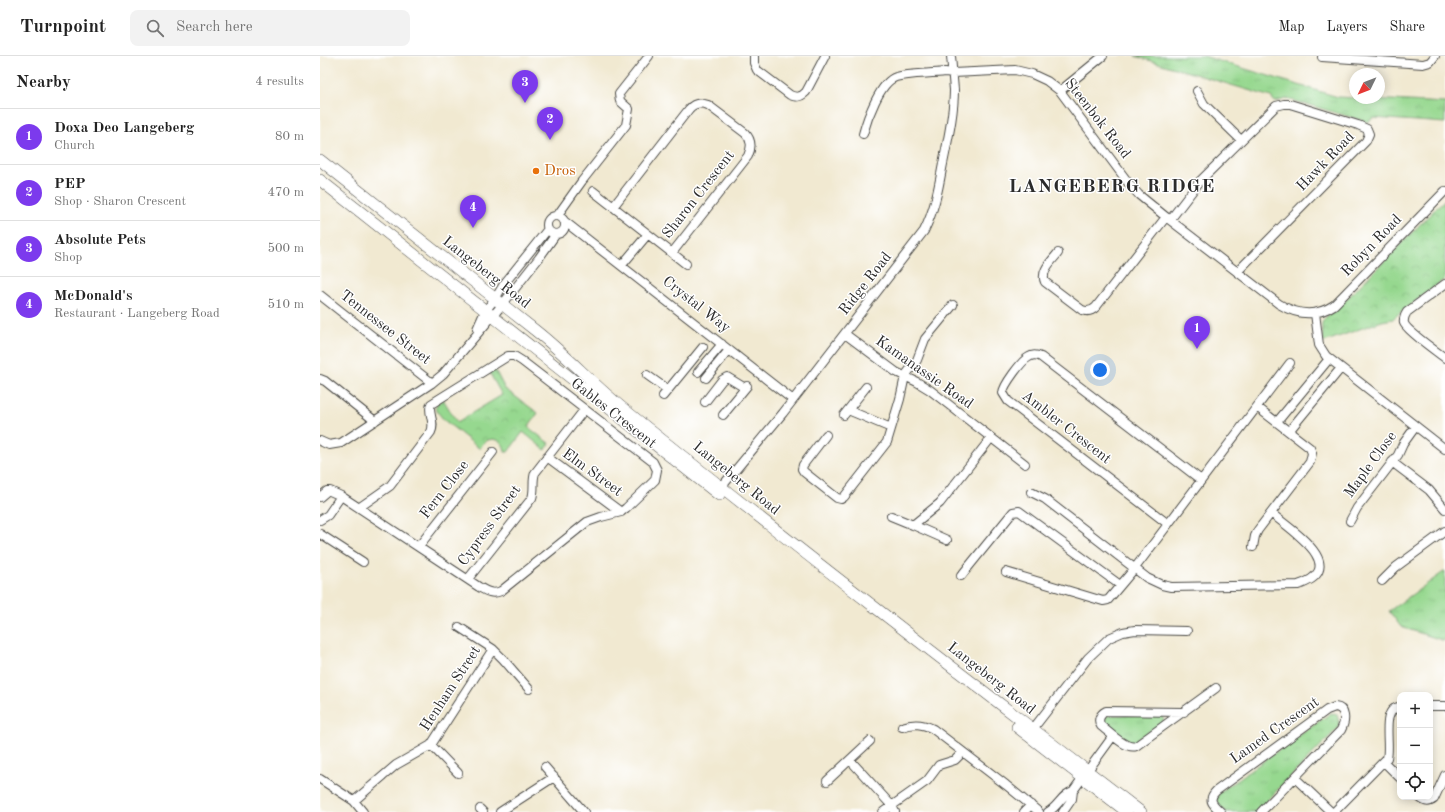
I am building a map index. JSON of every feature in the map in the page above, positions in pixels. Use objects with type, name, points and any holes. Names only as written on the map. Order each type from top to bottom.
[{"type":"main road","name":"Langeberg Road","points":[[320,160],[551,343],[608,396],[719,490]]},
{"type":"main road","name":"Langeberg Road","points":[[320,180],[488,314],[838,580],[1030,733],[1085,775],[1141,812]]},
{"type":"main road","name":"Langeberg Road","points":[[1085,775],[1127,812]]},
{"type":"street","points":[[320,442],[329,445],[341,443],[432,383],[443,374],[473,340],[488,314],[539,258],[560,224],[564,206],[626,125],[629,109],[620,101],[619,94],[649,56]]},
{"type":"street","points":[[754,56],[754,63],[757,70],[790,95],[796,97],[801,96],[806,92],[825,56]]},
{"type":"street","name":"Ridge Road","points":[[719,490],[793,400],[920,237],[930,218],[937,197],[953,107],[953,73],[951,56]]},
{"type":"street","points":[[1060,91],[1103,56]]},
{"type":"street","points":[[1322,57],[1425,64],[1432,61],[1435,56]]},
{"type":"street","name":"Steenbok Road","points":[[863,134],[868,118],[880,94],[891,79],[902,76],[945,72],[953,73],[1006,70],[1023,72],[1040,78],[1060,91],[1132,188],[1168,219],[1285,308],[1297,312],[1315,313]]},
{"type":"street","points":[[1197,91],[1204,104],[1241,140]]},
{"type":"street","name":"Sharon Crescent","points":[[612,207],[688,109],[694,104],[703,103],[708,105],[745,133],[751,144],[751,150],[748,156],[672,253]]},
{"type":"street","name":"Hawk Road","points":[[1058,253],[1045,270],[1045,282],[1082,310],[1091,310],[1096,307],[1200,181],[1272,108],[1284,104],[1362,126],[1367,129],[1370,134],[1366,141],[1237,272]]},
{"type":"street","name":"Robyn Road","points":[[1315,313],[1334,306],[1445,191]]},
{"type":"street","name":"Sharon Crescent","points":[[593,192],[686,264]]},
{"type":"street","points":[[499,302],[504,284],[548,229],[548,220],[552,217],[560,224]]},
{"type":"street","name":"Crystal Way","points":[[548,229],[552,233],[560,224],[580,234],[622,265],[793,400]]},
{"type":"street","name":"Sharon Crescent","points":[[622,265],[648,234]]},
{"type":"street","points":[[1445,284],[1408,312],[1404,317],[1404,321],[1408,328],[1445,358]]},
{"type":"street","name":"Tennessee Street","points":[[320,295],[432,383]]},
{"type":"street","points":[[826,435],[803,465],[802,469],[837,498],[841,499],[844,498],[886,442],[900,399],[905,376],[917,360],[925,339],[953,305]]},
{"type":"street","points":[[1315,313],[1319,345],[1329,359],[1445,450]]},
{"type":"street","name":"Kamanassie Road","points":[[845,334],[882,363],[930,390],[1025,464]]},
{"type":"street","points":[[698,372],[722,344]]},
{"type":"street","points":[[647,375],[665,393],[704,347]]},
{"type":"street","points":[[706,378],[729,350]]},
{"type":"street","name":"Ambler Crescent","points":[[1168,524],[1008,401],[1003,393],[1005,386],[1026,358],[1035,355],[1041,357],[1201,480]]},
{"type":"street","name":"Gables Crescent","points":[[320,497],[327,491],[341,496],[490,593],[501,591],[587,522],[621,512],[655,480],[657,476],[656,466],[653,462],[522,361],[514,356],[506,356],[431,404],[430,410],[434,424],[431,432],[390,486],[360,507]]},
{"type":"street","points":[[712,356],[720,362]]},
{"type":"street","points":[[1277,422],[1329,359]]},
{"type":"street","points":[[1006,572],[1103,601],[1108,600],[1135,568],[1290,362]]},
{"type":"street","points":[[689,365],[717,386]]},
{"type":"street","points":[[1289,431],[1341,368]]},
{"type":"street","points":[[705,402],[722,380],[727,377],[746,387],[723,415]]},
{"type":"street","points":[[320,379],[325,381],[374,421]]},
{"type":"street","points":[[866,387],[846,413],[891,428]]},
{"type":"street","points":[[1253,547],[1258,530],[1312,458],[1310,448],[1257,406]]},
{"type":"street","name":"Cypress Street","points":[[468,579],[532,498],[534,493],[534,473],[584,410]]},
{"type":"street","name":"Maple Close","points":[[1350,520],[1356,508],[1398,455],[1403,444],[1416,426]]},
{"type":"street","points":[[913,525],[940,503],[991,438]]},
{"type":"street","name":"Fern Close","points":[[419,546],[493,452]]},
{"type":"street","name":"Elm Street","points":[[547,457],[621,512]]},
{"type":"street","points":[[1392,462],[1429,490],[1445,509]]},
{"type":"street","points":[[1031,492],[1045,499],[1154,582],[1171,587],[1298,585],[1305,583],[1318,572],[1319,560],[1310,546],[1270,513]]},
{"type":"street","points":[[320,520],[328,515],[341,496]]},
{"type":"street","points":[[961,576],[1014,512],[1019,511],[1120,585]]},
{"type":"street","points":[[892,516],[947,540]]},
{"type":"street","points":[[1382,581],[1396,567],[1445,531]]},
{"type":"street","points":[[320,534],[363,562]]},
{"type":"street","points":[[459,627],[493,649],[504,659],[529,689]]},
{"type":"street","points":[[1030,733],[1088,658],[1109,638],[1123,632],[1135,630],[1186,631]]},
{"type":"street","name":"Henham Street","points":[[354,801],[396,765],[431,745],[493,649]]},
{"type":"street","points":[[1184,712],[1105,711],[1100,716],[1100,724],[1127,746],[1134,747],[1184,712],[1216,688]]},
{"type":"street","points":[[1433,706],[1445,706]]},
{"type":"street","name":"Lamed Crescent","points":[[1221,812],[1212,804],[1211,801],[1216,790],[1327,710],[1339,707],[1343,711],[1345,718],[1341,730],[1261,812]]},
{"type":"street","points":[[1295,778],[1332,812],[1384,762],[1388,755],[1388,716],[1394,708],[1397,708]]},
{"type":"street","points":[[902,727],[914,724],[928,726],[1031,805],[1038,812]]},
{"type":"street","points":[[1048,812],[1056,806],[1065,795],[1072,791],[1113,736]]},
{"type":"street","points":[[827,782],[870,741]]},
{"type":"street","name":"Henham Street","points":[[431,745],[458,773]]},
{"type":"street","points":[[883,812],[894,809],[927,780],[938,766],[955,760],[963,752]]},
{"type":"street","points":[[850,760],[894,809]]},
{"type":"street","points":[[1384,762],[1397,775]]},
{"type":"street","points":[[545,767],[584,812]]},
{"type":"street","points":[[1433,800],[1445,775]]},
{"type":"street","points":[[500,812],[554,777]]},
{"type":"street","points":[[320,778],[354,801],[363,812]]},
{"type":"street","points":[[1056,806],[1063,812],[1072,799],[1072,791]]},
{"type":"street","points":[[1422,800],[1428,802],[1432,800]]},
{"type":"street","points":[[1024,812],[1031,805]]},
{"type":"green space","points":[[1135,56],[1203,56],[1338,97],[1349,98],[1349,104],[1385,104],[1385,100],[1445,103],[1445,123],[1373,118],[1368,122],[1287,99],[1275,102],[1271,97]]},
{"type":"green space","points":[[1445,199],[1445,279],[1393,319],[1382,321],[1324,342],[1322,323],[1326,317],[1336,310]]},
{"type":"green space","points":[[494,368],[505,389],[538,413],[528,427],[550,444],[545,450],[523,432],[508,452],[505,452],[501,443],[494,439],[486,441],[482,444],[480,449],[444,420],[435,409],[437,406],[436,404],[443,399],[457,422],[502,395],[489,372]]},
{"type":"green space","points":[[1445,571],[1445,641],[1401,627],[1389,611]]},
{"type":"green space","points":[[1331,713],[1337,715],[1339,722],[1338,728],[1256,812],[1226,812],[1219,806],[1216,798],[1220,792]]},
{"type":"green space","points":[[1109,715],[1161,715],[1164,720],[1132,743],[1104,723],[1104,718]]},
{"type":"place","name":"Absolute Pets","points":[[525,103]]},
{"type":"place","name":"PEP","points":[[550,140]]},
{"type":"place","name":"Dros","points":[[536,171]]},
{"type":"place","name":"McDonald's","points":[[473,228]]},
{"type":"place","name":"Doxa Deo Langeberg","points":[[1197,349]]},
{"type":"district","name":"LANGEBERG RIDGE","points":[[1112,187]]}]
